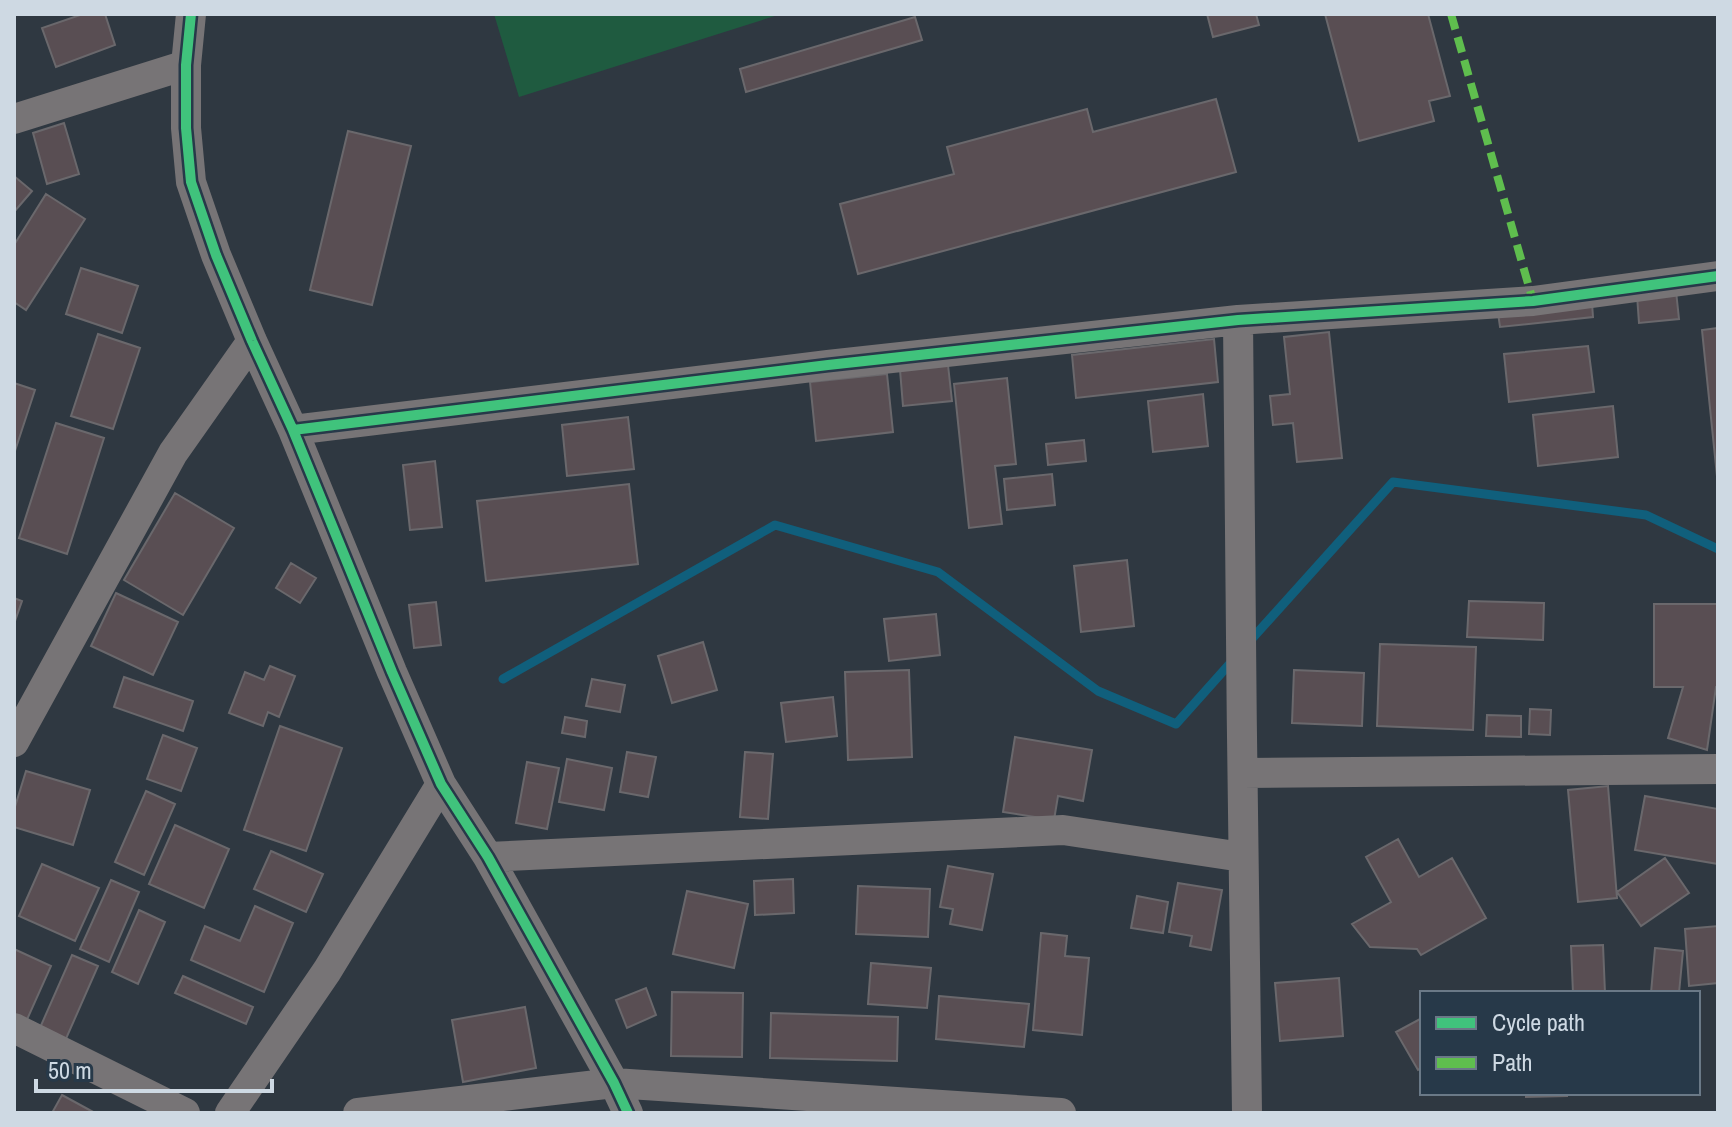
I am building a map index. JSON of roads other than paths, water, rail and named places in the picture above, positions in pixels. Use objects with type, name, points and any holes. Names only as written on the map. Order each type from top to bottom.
[{"type":"street","points":[[191,14],[186,65],[186,128],[191,182],[216,255],[441,784],[488,857],[628,1113]]},
{"type":"street","points":[[14,119],[186,65]]},
{"type":"street","points":[[293,430],[828,365],[1238,320],[1533,301],[1718,276]]},
{"type":"street","points":[[1238,320],[1247,1113]]},
{"type":"street","points":[[14,742],[173,453],[252,341]]},
{"type":"street","points":[[1243,773],[1718,769]]},
{"type":"street","points":[[230,1113],[327,971],[441,784]]},
{"type":"street","points":[[488,857],[1063,830],[1242,857]]},
{"type":"street","points":[[14,1028],[185,1113]]},
{"type":"street","points":[[358,1113],[614,1083],[1061,1113]]},
{"type":"waterway","points":[[1249,642],[1393,482],[1646,515],[1718,549]]},
{"type":"waterway","points":[[503,679],[775,525],[938,572],[1098,691],[1176,724],[1234,659]]}]
